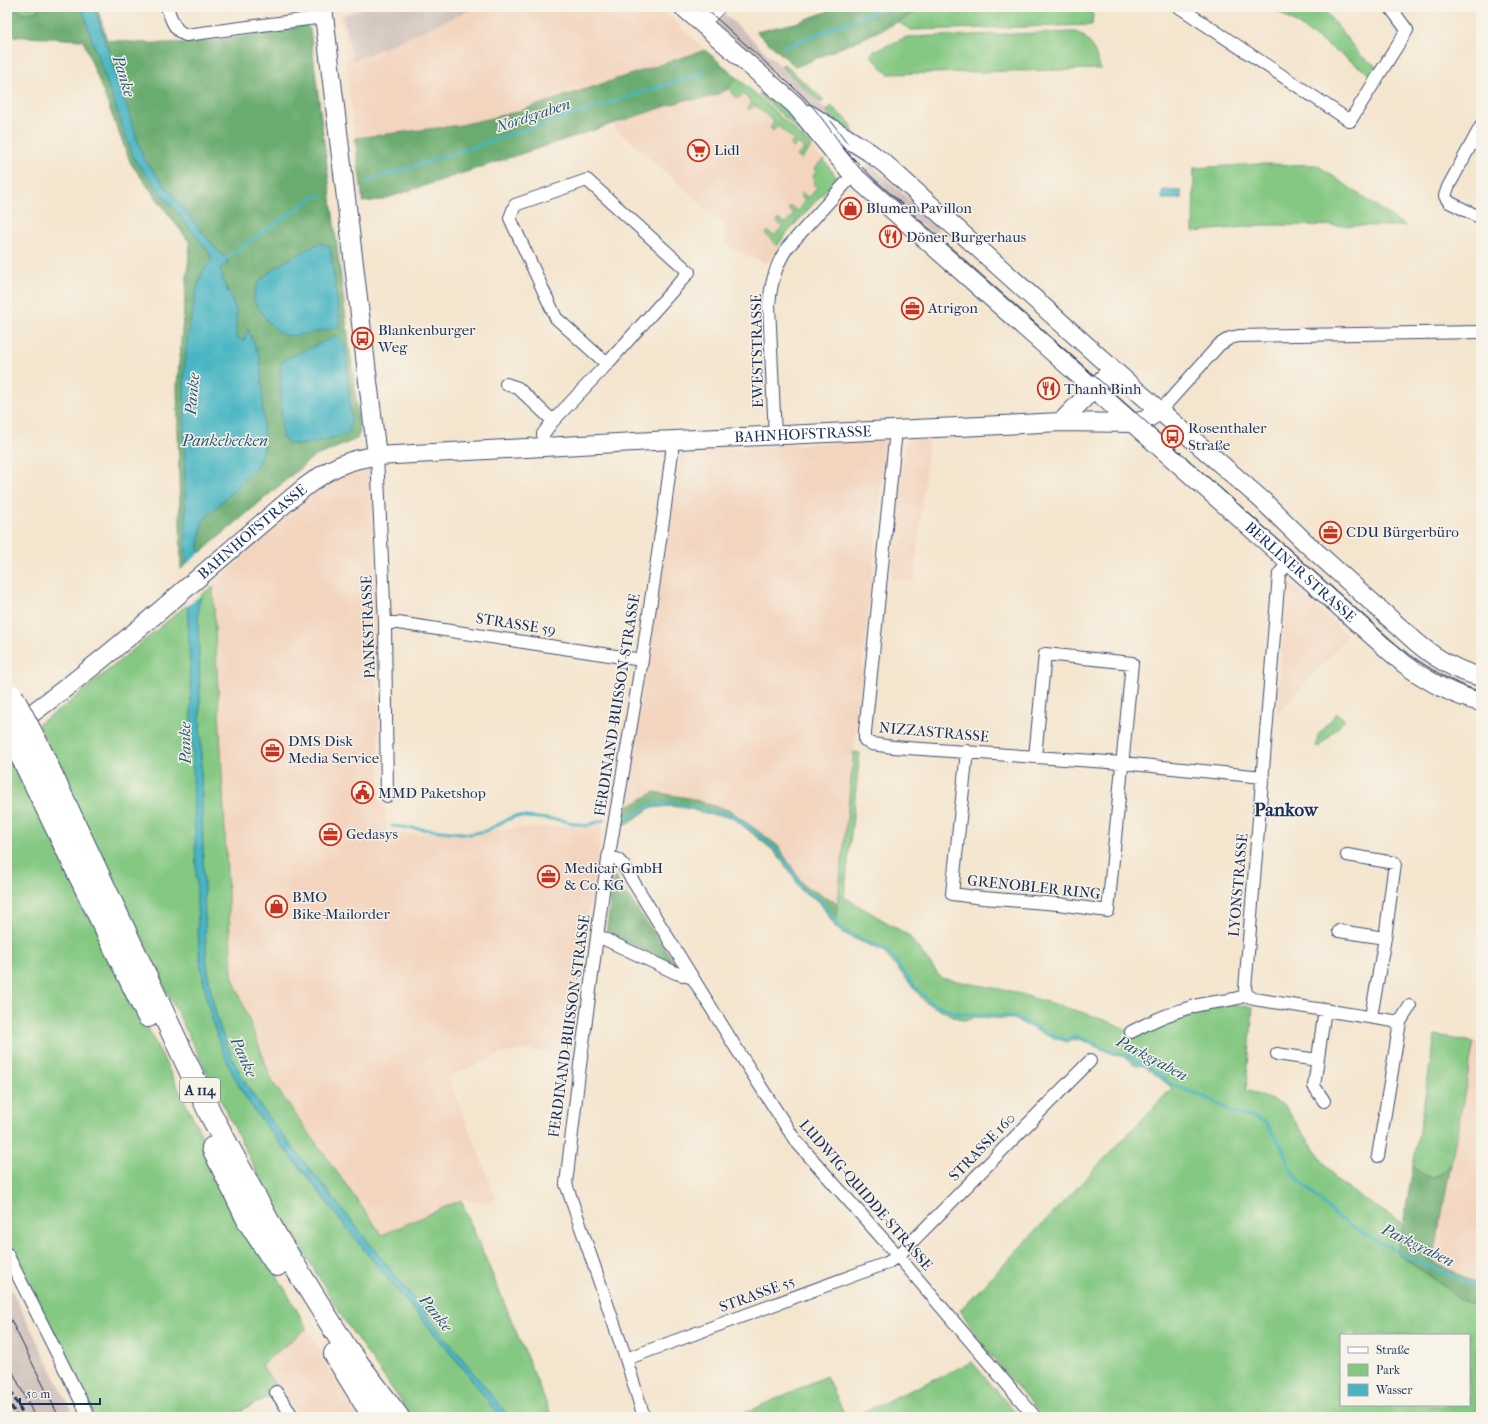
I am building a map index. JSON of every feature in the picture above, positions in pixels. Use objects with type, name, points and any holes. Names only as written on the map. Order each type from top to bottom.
[{"type":"highway","name":"A 114","points":[[10,691],[28,749],[249,1222],[305,1307],[365,1403],[376,1417]]},
{"type":"highway","name":"A 114","points":[[7,730],[28,749],[211,1116],[276,1236],[346,1348],[398,1417]]},
{"type":"main road","points":[[683,7],[794,105]]},
{"type":"main road","points":[[323,12],[378,456]]},
{"type":"main road","name":"BERLINER STRASSE","points":[[794,105],[869,152],[885,164],[1128,383],[1161,410],[1256,495],[1306,543],[1430,654],[1448,664],[1481,677]]},
{"type":"main road","name":"BERLINER STRASSE","points":[[794,105],[853,174],[1403,663],[1432,684],[1459,696],[1481,702]]},
{"type":"main road","points":[[853,174],[869,152]]},
{"type":"main road","points":[[968,276],[987,256]]},
{"type":"main road","points":[[1061,422],[1105,377],[1109,376],[1128,383]]},
{"type":"main road","name":"BAHNHOFSTRASSE","points":[[7,730],[69,686],[302,489],[317,478],[361,457],[544,446],[1061,422],[1132,422],[1145,420],[1161,410]]},
{"type":"street","points":[[167,7],[177,30],[180,34],[186,35],[323,12]]},
{"type":"street","points":[[702,24],[718,7]]},
{"type":"street","points":[[1179,7],[1350,121],[1407,30],[1390,7]]},
{"type":"street","points":[[1481,126],[1448,187],[1445,196],[1449,202],[1481,218]]},
{"type":"street","name":"EWESTSTRASSE","points":[[775,436],[769,305],[771,288],[776,269],[787,248],[853,174]]},
{"type":"street","points":[[544,446],[543,434],[553,420],[607,364],[689,272],[587,180],[515,205],[510,218],[556,318],[607,364]]},
{"type":"street","points":[[1161,410],[1219,345],[1230,338],[1244,336],[1481,332]]},
{"type":"street","points":[[506,384],[518,388],[553,420]]},
{"type":"street","name":"NIZZASTRASSE","points":[[896,430],[864,737],[865,740],[876,745],[1122,763],[1263,777]]},
{"type":"street","name":"FERDINAND-BUISSON-STRASSE","points":[[644,1417],[626,1359],[566,1184],[579,1073],[608,857],[642,660],[664,514],[672,452],[672,440]]},
{"type":"street","name":"PANKSTRASSE","points":[[378,456],[385,623],[387,796]]},
{"type":"street","name":"LYONSTRASSE","points":[[1247,995],[1245,989],[1279,574],[1289,562]]},
{"type":"street","name":"STRASSE 59","points":[[385,623],[406,624],[642,660]]},
{"type":"street","points":[[1035,757],[1045,654],[1132,663],[1122,763]]},
{"type":"street","name":"GRENOBLER RING","points":[[967,751],[952,894],[1058,904],[1108,911],[1122,763]]},
{"type":"street","points":[[1347,855],[1395,863],[1385,938],[1371,1017]]},
{"type":"street","name":"LUDWIG-QUIDDE-STRASSE","points":[[608,857],[617,859],[623,865],[795,1140],[898,1256],[1035,1417]]},
{"type":"street","points":[[1339,931],[1385,938]]},
{"type":"street","points":[[598,936],[676,973],[694,978]]},
{"type":"street","points":[[1131,1032],[1153,1021],[1196,1006],[1238,999],[1247,995],[1254,999],[1400,1022]]},
{"type":"street","points":[[1378,1156],[1400,1022],[1410,1006]]},
{"type":"street","points":[[1324,1101],[1314,1086],[1325,1009]]},
{"type":"street","points":[[1277,1054],[1317,1060]]},
{"type":"street","name":"STRASSE 160","points":[[898,1256],[1090,1061]]},
{"type":"street","points":[[7,1254],[89,1417]]},
{"type":"street","name":"STRASSE 55","points":[[626,1359],[887,1263],[898,1256]]},
{"type":"street","points":[[276,1392],[293,1417]]},
{"type":"shaded area","points":[[362,7],[659,7],[705,50],[516,112],[461,125],[355,138],[340,15]]},
{"type":"shaded area","points":[[366,7],[467,7],[468,11],[353,61],[343,16]]},
{"type":"shaded area","points":[[696,7],[717,7],[812,95],[841,129],[813,110],[772,71],[720,29]]},
{"type":"shaded area","points":[[738,78],[812,146],[837,178],[783,238],[768,263],[746,256],[724,243],[725,225],[611,124],[685,100],[702,100],[724,91]]},
{"type":"shaded area","points":[[870,164],[910,200],[912,198],[941,226],[933,235],[902,209],[903,207],[863,171]]},
{"type":"shaded area","points":[[911,439],[929,439],[914,581],[891,579],[905,445]]},
{"type":"shaded area","points":[[886,440],[837,903],[804,886],[778,846],[731,811],[689,798],[654,792],[635,803],[624,806],[681,451]]},
{"type":"shaded area","points":[[359,468],[368,469],[374,478],[380,800],[385,807],[385,818],[389,835],[603,824],[585,936],[571,1056],[527,1050],[503,1053],[448,1077],[497,1199],[481,1203],[461,1200],[382,1235],[273,1083],[232,975],[213,586],[316,488],[347,471]]},
{"type":"shaded area","points":[[1288,581],[1348,635],[1283,709],[1282,708],[1276,714]]},
{"type":"shaded area","points":[[1474,1042],[1481,1043],[1481,1283],[1479,1284],[1433,1262]]},
{"type":"shaded area","points":[[7,1281],[75,1417],[7,1417]]},
{"type":"shaded area","points":[[307,1328],[334,1371],[366,1417],[300,1417],[261,1365]]},
{"type":"green space","points":[[7,7],[16,7],[21,13],[28,14],[35,12],[41,7],[82,7],[92,40],[135,161],[209,252],[212,260],[202,273],[197,288],[187,344],[184,376],[187,564],[181,569],[177,385],[190,243],[131,164],[83,40],[7,36]]},
{"type":"green space","points":[[16,7],[41,7],[35,12],[24,14],[21,13]]},
{"type":"green space","points":[[94,7],[97,7],[107,40],[151,43],[183,43],[235,38],[305,25],[310,29],[360,432],[357,439],[312,458],[199,554],[199,539],[206,517],[258,464],[264,448],[249,330],[244,341],[236,338],[236,310],[219,268],[228,263],[225,257],[221,256],[144,160]],"holes":[[[320,243],[330,247],[340,324],[282,264]],[[342,340],[345,347],[348,375],[307,444],[290,444],[282,437],[280,367],[284,360]]]},
{"type":"green space","points":[[840,7],[925,7],[878,32],[796,67],[756,32],[795,23]]},
{"type":"green space","points":[[925,7],[1084,7],[1093,14],[1092,25],[911,30],[898,22]]},
{"type":"green space","points":[[1272,7],[1322,7],[1360,55],[1379,68],[1374,77]]},
{"type":"green space","points":[[1074,32],[1085,37],[1092,46],[1101,69],[888,74],[870,55],[874,51],[907,37]]},
{"type":"green space","points":[[705,50],[738,78],[726,89],[714,96],[685,100],[381,200],[363,202],[355,138],[461,125],[516,112]]},
{"type":"green space","points":[[784,64],[824,100],[821,103],[781,66]]},
{"type":"green space","points":[[738,78],[812,146],[801,159],[797,156],[804,149],[798,143],[793,148],[790,145],[794,140],[778,126],[773,131],[770,128],[774,122],[755,105],[750,110],[747,108],[752,102],[743,94],[738,99],[733,95],[731,88],[724,91]]},
{"type":"green space","points":[[763,90],[804,127],[817,141],[814,144],[759,94]]},
{"type":"green space","points":[[831,106],[851,124],[854,134],[841,129],[827,111]]},
{"type":"green space","points":[[823,159],[837,178],[777,246],[766,234],[768,231],[774,236],[782,227],[777,222],[779,219],[785,224],[794,214],[788,209],[791,206],[797,211],[805,201],[800,195],[802,193],[809,198],[817,188],[813,184],[815,181],[812,177],[816,172],[814,169]]},
{"type":"green space","points":[[1258,164],[1317,165],[1405,226],[1264,225],[1193,232],[1194,168]]},
{"type":"green space","points":[[213,586],[232,975],[273,1083],[382,1235],[461,1200],[552,1417],[509,1417],[267,1116],[246,1084],[233,1060],[221,1031],[213,1002],[206,954],[198,607],[201,595]]},
{"type":"green space","points":[[188,604],[199,953],[208,1004],[224,1053],[239,1085],[262,1121],[365,1251],[470,1377],[500,1417],[412,1417],[344,1320],[256,1171],[77,811],[38,724],[64,707]]},
{"type":"green space","points":[[1337,713],[1345,720],[1319,747],[1316,746],[1318,735]]},
{"type":"green space","points":[[7,751],[76,884],[235,1202],[307,1328],[261,1365],[280,1391],[228,1417],[95,1417],[7,1240]]},
{"type":"green space","points":[[854,752],[860,753],[844,897],[908,935],[941,978],[1010,991],[1091,1015],[1129,1030],[1207,1008],[1233,1004],[1253,1007],[1246,1090],[1283,1104],[1338,1182],[1403,1224],[1399,1248],[1396,1253],[1480,1312],[1476,1417],[1043,1417],[989,1354],[960,1310],[1172,1088],[1146,1067],[1134,1064],[1125,1057],[1115,1055],[1079,1039],[1067,1042],[1048,1036],[1014,1019],[974,1017],[971,1019],[962,1020],[926,1003],[883,951],[850,937],[837,929],[835,926]]},
{"type":"green space","points":[[654,792],[689,798],[731,811],[778,846],[804,886],[837,903],[835,926],[819,901],[801,891],[794,877],[774,851],[732,817],[705,814],[691,809],[672,806],[650,808],[629,823],[622,825],[624,806],[635,803]]},
{"type":"green space","points":[[614,875],[676,965],[606,933]]},
{"type":"green space","points":[[1435,1036],[1474,1042],[1451,1164],[1437,1176],[1433,1177],[1424,1174],[1413,1166]]},
{"type":"green space","points":[[1451,1164],[1433,1262],[1479,1284],[1481,1283],[1480,1312],[1396,1253],[1399,1248],[1413,1166],[1424,1174],[1433,1177],[1437,1176]]},
{"type":"green space","points":[[972,1362],[1019,1417],[852,1417]]},
{"type":"green space","points":[[826,1376],[846,1417],[736,1417]]},
{"type":"water","points":[[82,7],[94,7],[144,160],[228,263],[220,268],[223,280],[236,310],[236,338],[244,341],[248,329],[260,358],[264,448],[258,464],[206,517],[202,523],[199,544],[201,595],[198,607],[206,954],[213,1002],[221,1031],[233,1060],[246,1084],[267,1116],[509,1417],[500,1417],[470,1377],[365,1251],[262,1121],[239,1086],[215,1031],[205,992],[198,933],[186,555],[184,376],[187,344],[197,288],[202,273],[212,260],[209,252],[135,161],[92,40]]},
{"type":"water","points":[[1163,190],[1181,191],[1181,199],[1162,199]]},
{"type":"water","points":[[320,243],[330,247],[340,324],[334,328],[316,332],[288,336],[285,335],[276,330],[267,321],[260,310],[254,299],[256,288],[260,281],[273,269]]},
{"type":"water","points":[[336,336],[342,340],[345,347],[351,420],[348,434],[307,444],[290,444],[282,437],[280,367],[284,360]]},
{"type":"pier","points":[[201,552],[203,593],[186,607],[185,566]]},
{"type":"waterway","name":"Nordgraben","points":[[784,47],[886,7]]},
{"type":"waterway","name":"Nordgraben","points":[[368,181],[705,72]]},
{"type":"waterway","name":"Nordgraben","points":[[223,260],[314,197],[322,196]]},
{"type":"waterway","name":"Parkgraben","points":[[621,822],[649,806],[674,803],[711,812],[731,814],[775,848],[794,874],[802,888],[820,899],[838,926],[852,935],[887,950],[912,984],[930,1002],[959,1014],[1008,1016],[1024,1021],[1048,1034],[1067,1040],[1077,1036],[1113,1052],[1126,1055],[1149,1067],[1171,1084],[1210,1099],[1233,1113],[1265,1122],[1282,1147],[1290,1168],[1295,1176],[1337,1217],[1405,1256],[1481,1288]]},
{"type":"waterway","name":"Parkgraben","points":[[392,826],[471,834],[485,831],[515,816],[561,820],[585,826],[604,820]]},
{"type":"tram line","points":[[704,7],[804,97],[847,152],[873,178],[1388,638],[1432,670],[1481,692]]},
{"type":"tram line","points":[[831,121],[848,144]]},
{"type":"tram line","points":[[7,1312],[59,1417]]},
{"type":"tram line","points":[[7,1360],[35,1417]]},
{"type":"railway","points":[[7,1383],[24,1417]]},
{"type":"railway","points":[[7,1398],[17,1417]]},
{"type":"place","name":"Lidl","points":[[699,150]]},
{"type":"place","name":"Blumen Pavillon","points":[[850,208]]},
{"type":"place","name":"Döner Burgerhaus","points":[[890,237]]},
{"type":"place","name":"Atrigon","points":[[913,308]]},
{"type":"place","name":"Blankenburger Weg","points":[[363,339]]},
{"type":"place","name":"Thanh Binh","points":[[1049,389]]},
{"type":"place","name":"Rosenthaler Straße","points":[[1173,437]]},
{"type":"place","name":"CDU Bürgerbüro","points":[[1331,532]]},
{"type":"place","name":"DMS Disk Media Service","points":[[272,750]]},
{"type":"place","name":"MMD Paketshop","points":[[363,793]]},
{"type":"place","name":"Gedasys","points":[[330,834]]},
{"type":"place","name":"Medicar GmbH & Co. KG","points":[[548,877]]},
{"type":"place","name":"BMO Bike-Mailorder","points":[[276,906]]},
{"type":"district","name":"Pankow","points":[[1286,810]]},
{"type":"water label","name":"Panke","points":[[124,76]]},
{"type":"water label","name":"Panke","points":[[192,394]]},
{"type":"water label","name":"Pankebecken","points":[[225,440]]},
{"type":"water label","name":"Panke","points":[[185,743]]},
{"type":"water label","name":"Panke","points":[[244,1057]]},
{"type":"water label","name":"Panke","points":[[436,1313]]}]
